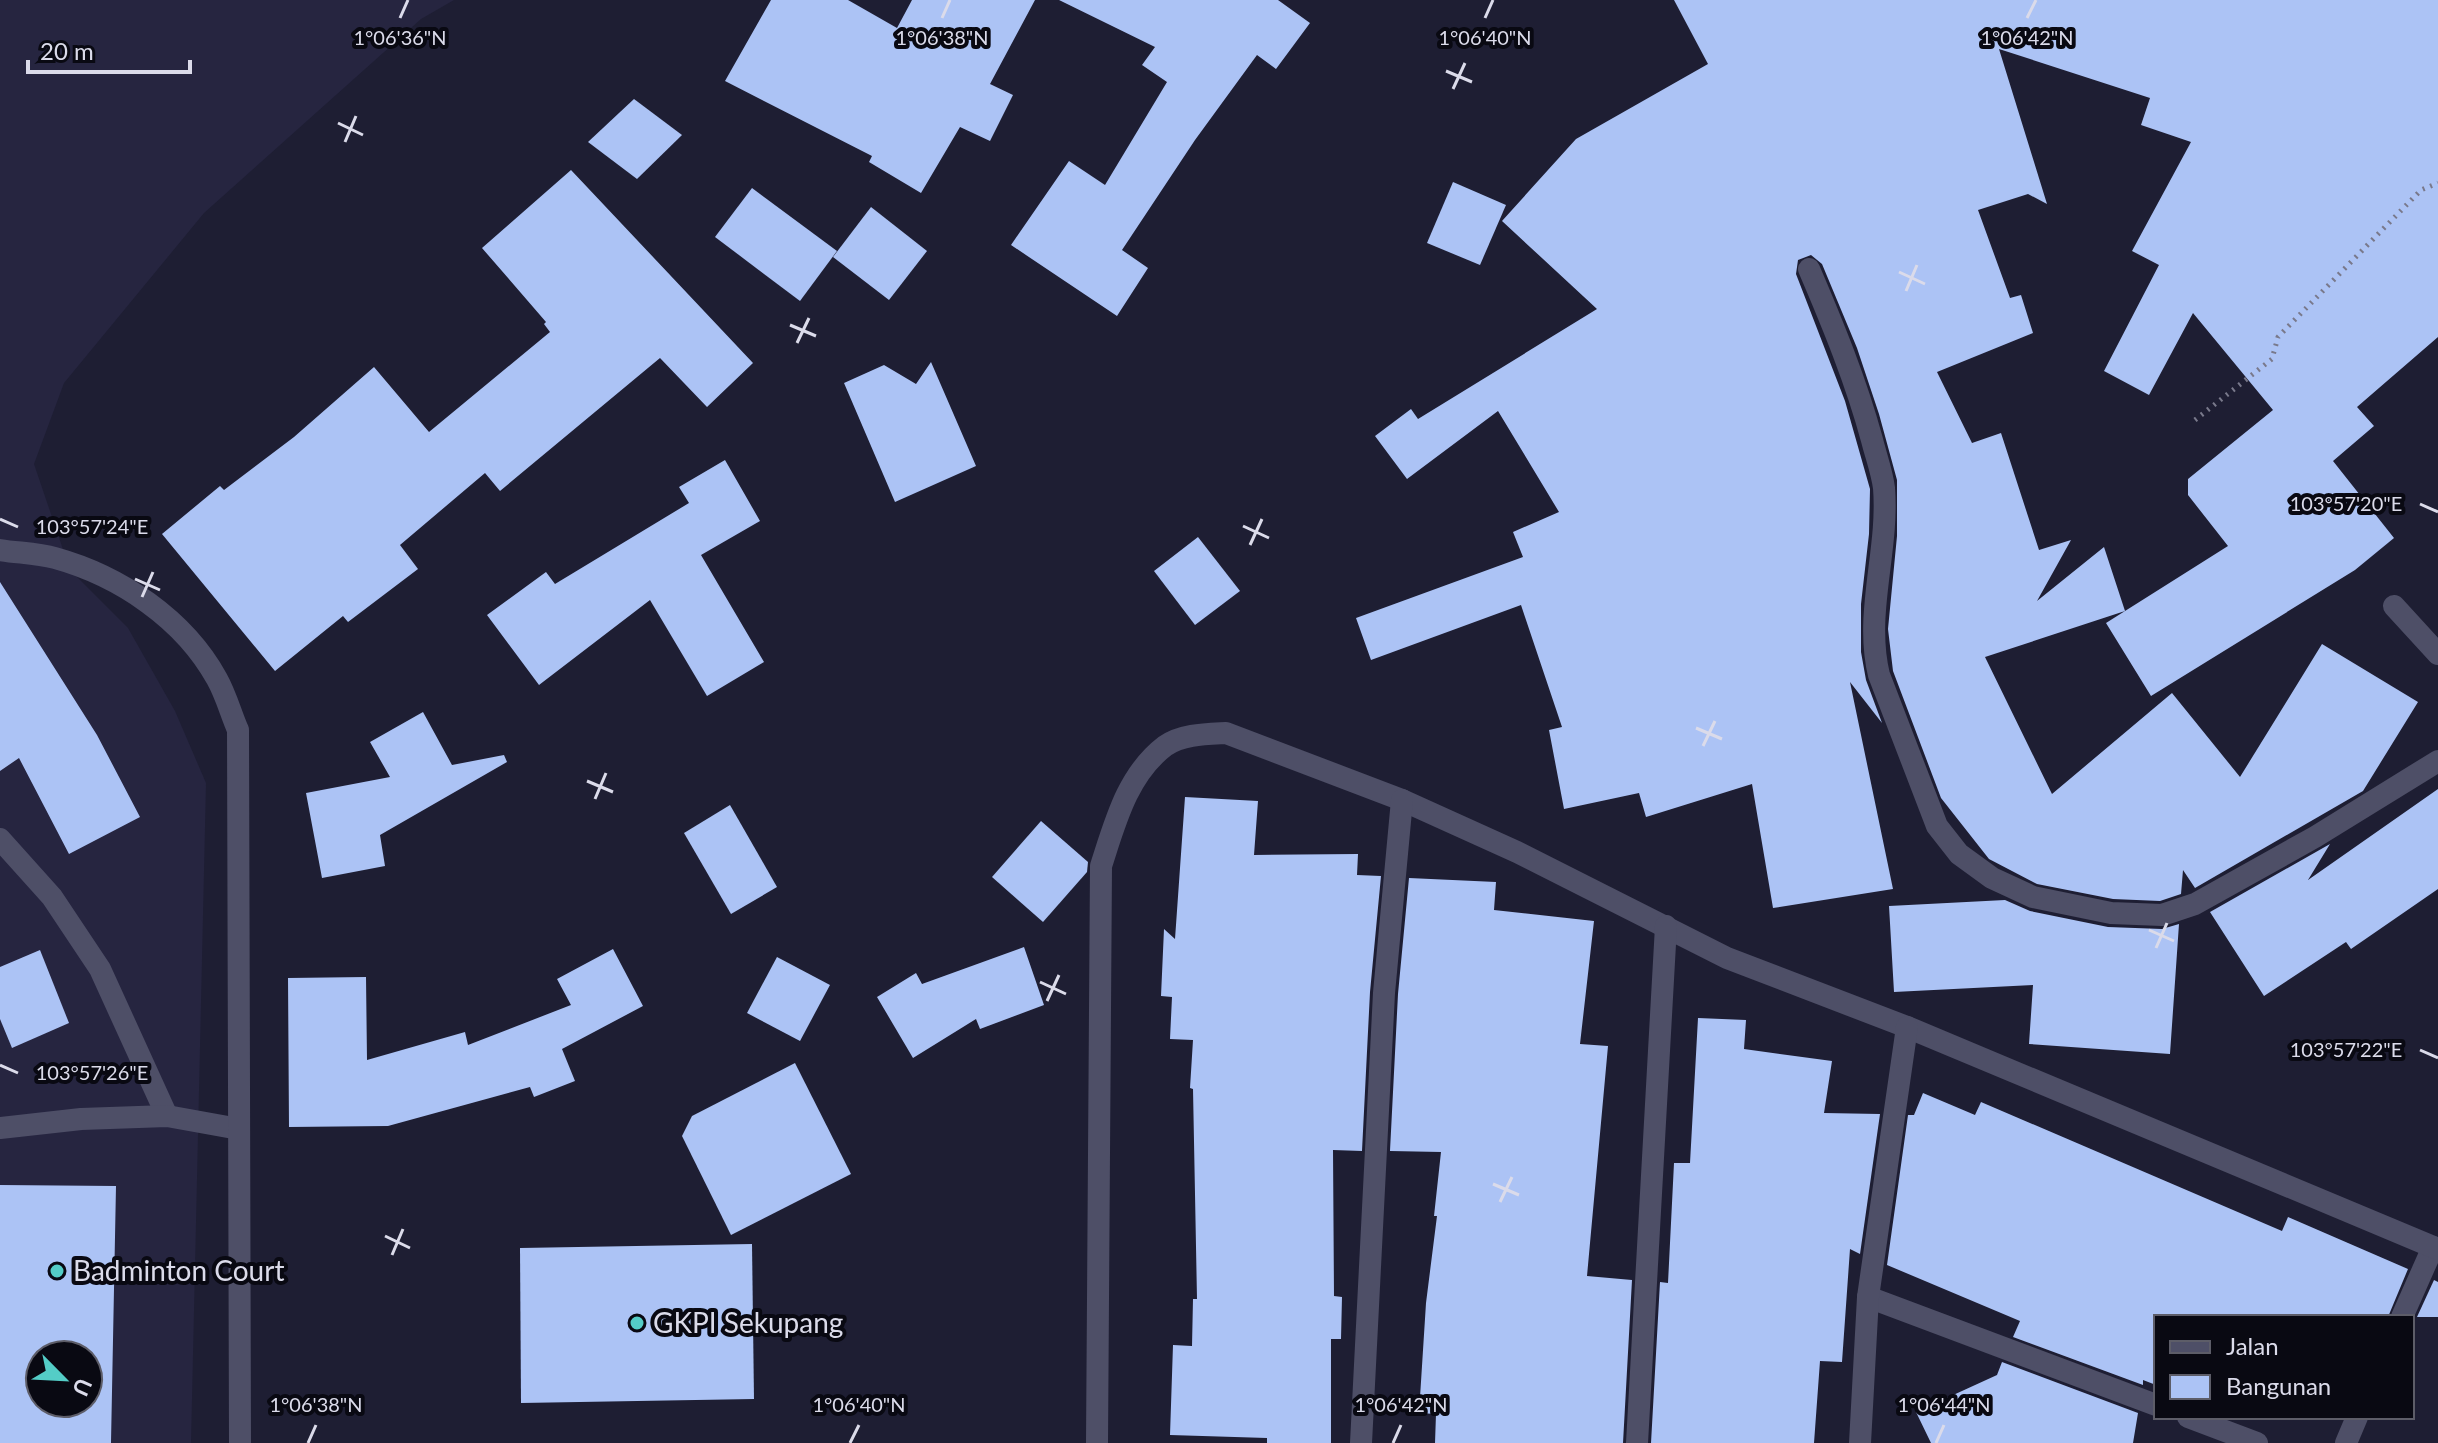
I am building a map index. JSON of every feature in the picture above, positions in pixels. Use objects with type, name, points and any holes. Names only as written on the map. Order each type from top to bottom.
[{"type":"street","points":[[1809,269],[1862,402],[1884,486],[1883,538],[1873,619],[1873,651],[1879,675],[1937,826],[1959,854],[1992,878],[2033,897],[2111,913],[2162,915],[2195,904],[2244,879],[2438,761]]},
{"type":"street","points":[[0,550],[52,557],[99,573],[155,608],[193,643],[218,680],[238,730],[240,1443]]},
{"type":"street","points":[[2394,606],[2438,654]]},
{"type":"street","points":[[1097,1443],[1101,866],[1121,805],[1141,771],[1167,745],[1197,735],[1226,733],[1402,800],[1517,852],[1727,958],[1907,1027],[2436,1248],[2403,1315]]},
{"type":"street","points":[[1361,1443],[1384,993],[1402,800]]},
{"type":"street","points":[[0,839],[52,897],[100,969],[167,1116]]},
{"type":"street","points":[[1637,1443],[1666,926]]},
{"type":"street","points":[[1860,1443],[1868,1297],[1907,1027]]},
{"type":"street","points":[[0,1128],[81,1119],[167,1116],[239,1129]]},
{"type":"street","points":[[1868,1297],[2154,1404]]},
{"type":"street","points":[[2193,1419],[2257,1443]]},
{"type":"street","points":[[2346,1443],[2356,1419]]},
{"type":"path","points":[[2195,420],[2272,359],[2278,337],[2421,190],[2438,183]]},
{"type":"shaded area","points":[[0,0],[454,0],[421,19],[204,213],[64,383],[34,464],[70,570],[128,628],[175,711],[206,783],[191,1443],[0,1443]]},
{"type":"building","points":[[771,0],[848,0],[897,28],[912,0],[1035,0],[990,84],[1013,95],[990,141],[960,127],[921,193],[869,162],[872,156],[725,81]]},
{"type":"building","points":[[1059,0],[1278,0],[1310,23],[1276,69],[1257,55],[1195,140],[1122,250],[1148,268],[1117,316],[1011,245],[1069,161],[1105,185],[1167,82],[1142,65],[1155,47]]},
{"type":"building","points":[[1674,0],[2438,0],[2438,337],[2357,407],[2374,426],[2333,461],[2394,538],[2355,570],[2151,696],[2106,623],[2228,546],[2188,495],[2188,479],[2273,410],[2193,313],[2149,395],[2104,371],[2159,265],[2132,251],[2191,142],[2141,125],[2150,98],[1999,49],[2047,204],[2028,194],[1978,210],[2010,298],[2021,295],[2033,333],[1937,372],[1972,443],[2001,433],[2039,550],[2071,540],[2037,601],[2104,547],[2125,611],[1985,657],[2052,794],[2172,693],[2240,777],[2322,644],[2418,702],[2363,791],[2195,888],[2183,870],[2181,894],[2160,901],[2113,899],[2037,884],[1989,859],[1941,798],[1893,671],[1888,629],[1897,536],[1897,480],[1857,348],[1822,264],[1811,255],[1798,260],[1796,274],[1845,401],[1870,489],[1869,534],[1861,604],[1861,652],[1866,680],[1882,723],[1850,682],[1893,889],[1773,908],[1752,784],[1646,817],[1639,793],[1564,809],[1549,730],[1562,727],[1521,605],[1371,660],[1356,618],[1523,557],[1513,532],[1559,512],[1498,411],[1407,479],[1375,436],[1411,409],[1418,419],[1597,309],[1502,221],[1576,139],[1708,64]]},
{"type":"building","points":[[634,99],[682,135],[637,179],[588,142]]},
{"type":"building","points":[[571,170],[753,363],[707,407],[660,358],[500,491],[485,473],[400,545],[418,569],[348,622],[343,616],[275,671],[162,534],[220,486],[224,490],[294,437],[374,367],[429,432],[550,332],[544,324],[546,322],[482,248]]},
{"type":"building","points":[[1453,182],[1506,205],[1480,265],[1427,243]]},
{"type":"building","points":[[752,188],[837,251],[800,301],[715,237]]},
{"type":"building","points":[[871,207],[927,251],[889,300],[833,257]]},
{"type":"building","points":[[931,362],[976,466],[895,502],[844,383],[884,365],[916,384]]},
{"type":"building","points":[[725,460],[760,521],[701,555],[764,662],[707,696],[650,600],[539,685],[487,615],[546,572],[555,584],[689,503],[679,487]]},
{"type":"building","points":[[1198,537],[1240,591],[1195,625],[1154,571]]},
{"type":"building","points":[[0,582],[97,735],[140,817],[69,854],[19,758],[0,771]]},
{"type":"building","points":[[423,712],[452,765],[504,755],[507,762],[380,835],[385,866],[322,878],[306,793],[390,777],[370,742]]},
{"type":"building","points":[[2438,789],[2438,889],[2351,949],[2346,942],[2264,996],[2210,912],[2330,844],[2308,880]]},
{"type":"building","points":[[1185,797],[1258,801],[1254,855],[1358,854],[1357,875],[1381,876],[1370,992],[1362,1151],[1333,1150],[1334,1296],[1342,1297],[1341,1339],[1331,1339],[1331,1443],[1267,1443],[1267,1438],[1170,1435],[1173,1345],[1192,1346],[1193,1299],[1197,1299],[1193,1089],[1190,1088],[1193,1040],[1170,1039],[1172,997],[1161,996],[1164,929],[1175,939]]},
{"type":"building","points":[[730,805],[777,887],[731,914],[684,833]]},
{"type":"building","points":[[1041,821],[1088,862],[1087,872],[1043,922],[992,877]]},
{"type":"building","points":[[1409,878],[1496,882],[1494,910],[1594,921],[1580,1044],[1608,1046],[1587,1276],[1632,1280],[1623,1443],[1435,1443],[1436,1414],[1419,1413],[1441,1152],[1390,1151],[1398,994]]},
{"type":"building","points":[[2005,900],[2030,911],[2108,927],[2162,929],[2179,924],[2170,1054],[2029,1044],[2033,985],[1894,992],[1889,906]]},
{"type":"building","points":[[1024,947],[1044,1005],[980,1029],[976,1019],[913,1058],[877,997],[916,973],[922,984]]},
{"type":"building","points":[[613,949],[643,1006],[562,1049],[575,1081],[534,1097],[530,1087],[388,1126],[289,1127],[288,978],[366,977],[367,1060],[465,1032],[468,1045],[571,1005],[557,979]]},
{"type":"building","points":[[40,950],[69,1023],[12,1048],[0,1019],[0,967]]},
{"type":"building","points":[[777,957],[830,985],[800,1041],[747,1013]]},
{"type":"building","points":[[1698,1018],[1746,1020],[1744,1049],[1832,1061],[1824,1113],[1880,1114],[1860,1254],[1850,1249],[1842,1362],[1820,1361],[1814,1443],[1651,1443],[1660,1282],[1668,1283],[1674,1163],[1690,1163]]},
{"type":"building","points":[[795,1063],[851,1174],[731,1235],[682,1136],[692,1116]]},
{"type":"building","points":[[1923,1093],[1975,1115],[1981,1102],[2282,1231],[2288,1217],[2408,1269],[2389,1315],[2154,1315],[2154,1384],[2143,1380],[2143,1385],[2013,1337],[2020,1321],[1887,1265],[1908,1115],[1914,1115]]},
{"type":"building","name":"Badminton Court","points":[[0,1185],[116,1186],[111,1443],[0,1443]]},
{"type":"building","name":"GKPI Sekupang","points":[[752,1244],[754,1399],[521,1403],[520,1248]]},
{"type":"building","points":[[2434,1280],[2438,1282],[2438,1317],[2417,1317]]},
{"type":"building","points":[[2002,1362],[2138,1413],[2133,1443],[1931,1443],[1916,1412],[1997,1375]]},
{"type":"place","name":"Badminton Court","points":[[57,1271]]},
{"type":"place","name":"GKPI Sekupang","points":[[637,1323]]}]
